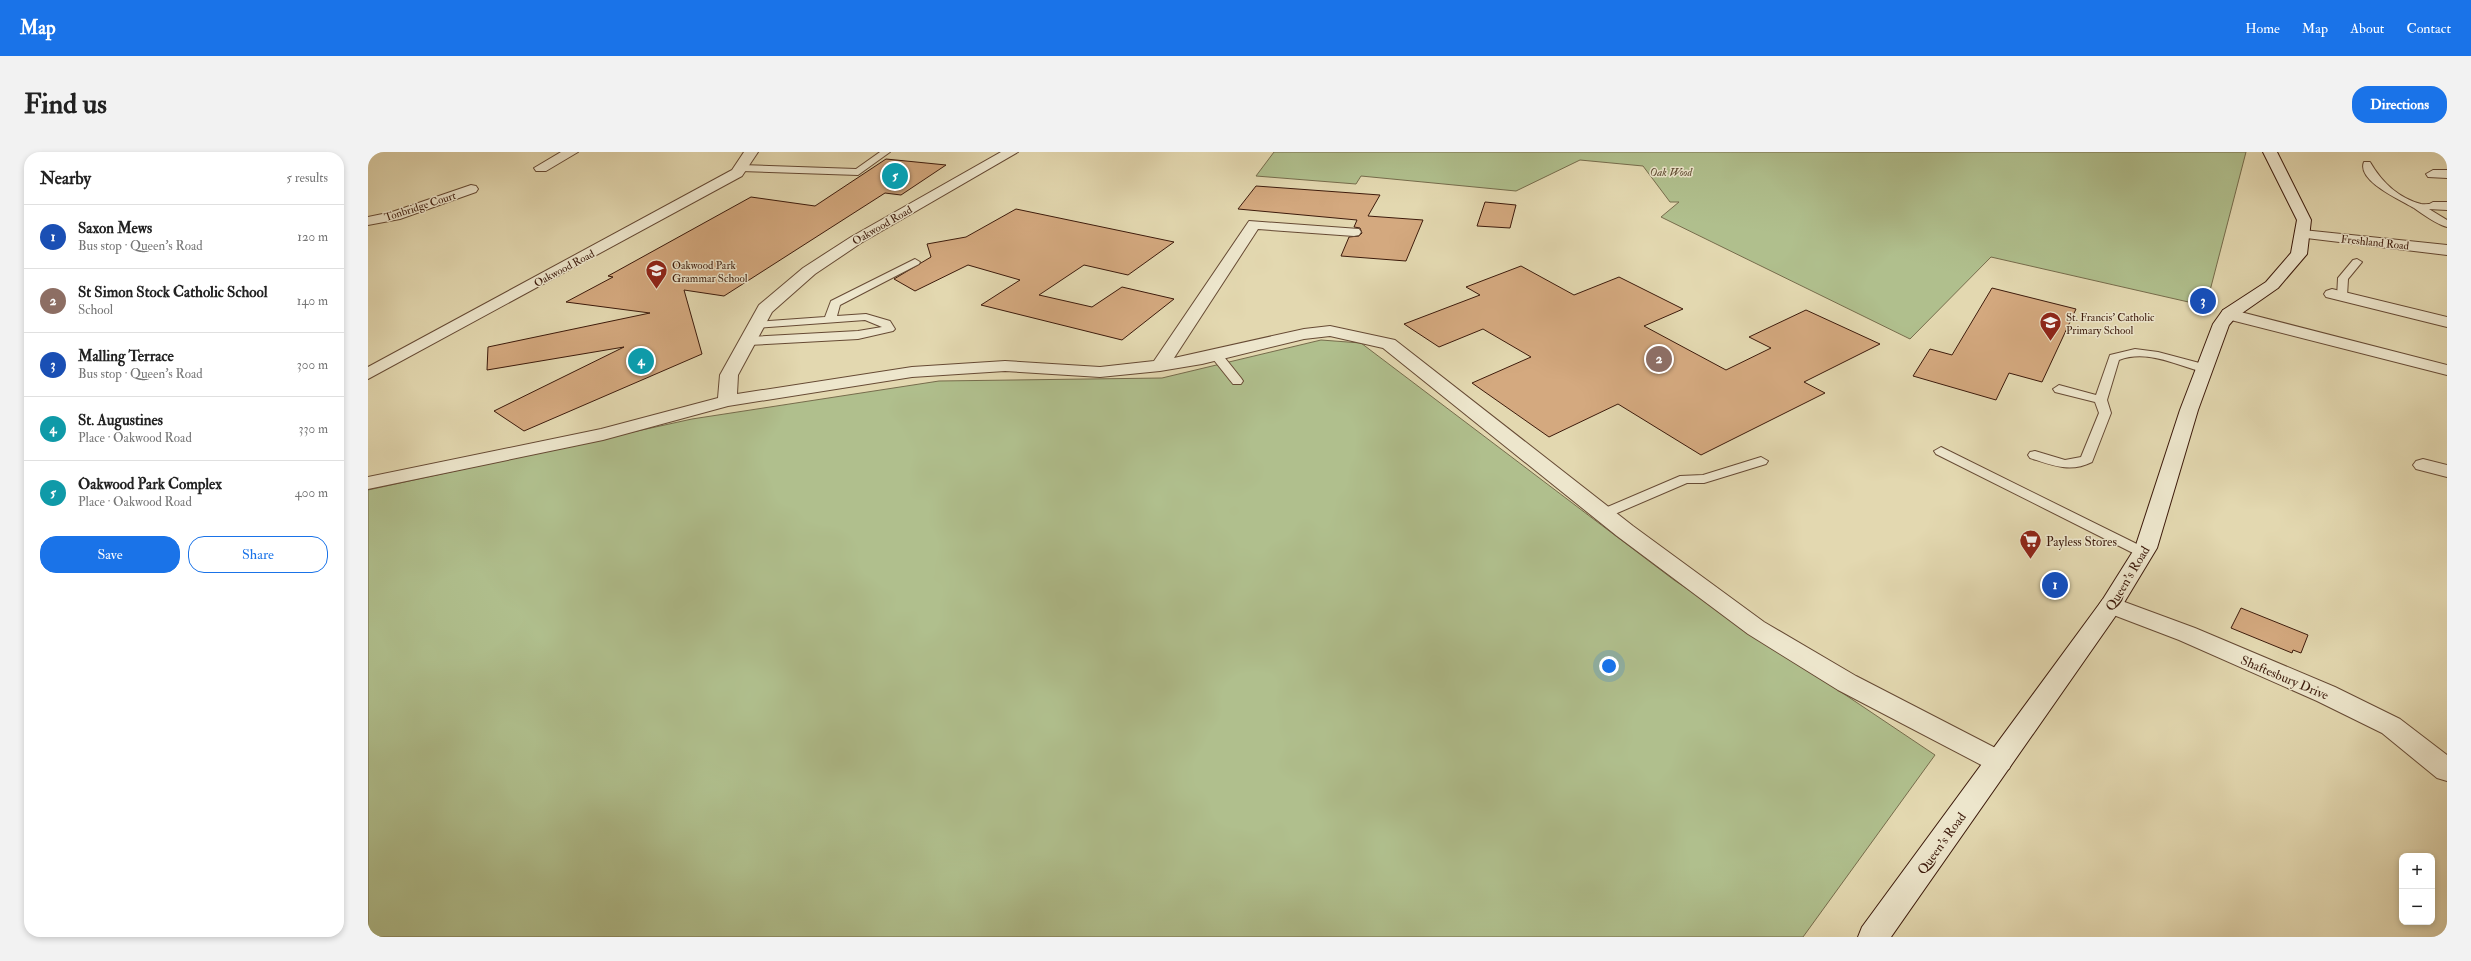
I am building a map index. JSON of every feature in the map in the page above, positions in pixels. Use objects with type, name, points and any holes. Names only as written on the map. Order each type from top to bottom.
[{"type":"street","points":[[541,168],[571,152]]},
{"type":"street","name":"Oakwood Road","points":[[368,374],[660,217],[737,173],[751,152]]},
{"type":"street","name":"Oakwood Road","points":[[727,401],[729,375],[765,309],[809,271],[856,240],[1012,152]]},
{"type":"street","name":"Queen's Road","points":[[1874,937],[1999,762],[2038,704],[2111,605],[2144,553],[2203,368],[2221,324],[2229,314],[2272,285],[2299,254],[2304,220],[2270,152]]},
{"type":"street","name":"Tonbridge Court","points":[[368,221],[395,216],[471,189]]},
{"type":"street","points":[[1160,366],[1254,224],[1354,232]]},
{"type":"street","name":"Freshland Road","points":[[2303,234],[2447,250]]},
{"type":"street","points":[[2337,295],[2447,322]]},
{"type":"street","points":[[2229,314],[2447,370]]},
{"type":"street","points":[[368,483],[603,434],[727,401],[912,372],[1005,366],[1100,372],[1160,366],[1217,356],[1304,334],[1330,332],[1389,344],[1603,514],[1756,628],[1847,683],[1999,762]]},
{"type":"street","points":[[2423,465],[2447,471]]},
{"type":"street","name":"Shaftesbury Drive","points":[[2111,605],[2186,634],[2326,694],[2391,726],[2447,770]]},
{"type":"lane","points":[[741,168],[858,172],[886,152]]},
{"type":"lane","points":[[2367,164],[2370,175],[2377,181],[2447,224]]},
{"type":"lane","points":[[2418,207],[2440,206]]},
{"type":"lane","points":[[830,320],[836,304],[844,298],[915,262]]},
{"type":"lane","points":[[2337,295],[2343,278],[2357,262]]},
{"type":"lane","points":[[748,341],[858,335],[889,329],[886,323],[866,317],[756,325]]},
{"type":"lane","points":[[2035,455],[2064,464],[2079,463],[2087,459],[2105,413],[2101,400],[2114,358],[2132,352],[2203,368]]},
{"type":"lane","points":[[1217,356],[1237,381]]},
{"type":"lane","points":[[2060,389],[2101,400]]},
{"type":"lane","points":[[1941,451],[2144,553]]},
{"type":"lane","points":[[1603,514],[1685,479],[1704,479],[1761,461]]},
{"type":"green space","name":"Oak Wood","points":[[1274,152],[2246,152],[2206,306],[1991,257],[1910,339],[1661,217],[1679,202],[1670,202],[1643,166],[1580,160],[1516,191],[1361,176],[1356,184],[1256,176]]},
{"type":"green space","points":[[1321,340],[1361,343],[1674,580],[1935,755],[1803,937],[368,937],[368,490],[692,419],[939,381],[1162,378]]},
{"type":"building","points":[[886,159],[946,165],[901,195],[885,193],[724,296],[684,290],[702,354],[524,431],[494,411],[624,347],[487,370],[488,347],[650,313],[566,302],[613,277],[608,276],[751,197],[815,206]]},
{"type":"building","points":[[1256,186],[1380,195],[1368,216],[1423,220],[1406,261],[1341,256],[1349,237],[1359,236],[1362,233],[1360,228],[1354,227],[1357,220],[1238,209]]},
{"type":"building","points":[[1485,202],[1516,205],[1510,228],[1477,226]]},
{"type":"building","points":[[1016,209],[1174,242],[1128,275],[1084,265],[1039,295],[1092,307],[1122,287],[1174,299],[1122,340],[981,305],[1020,280],[968,265],[915,291],[894,279],[931,257],[927,244],[966,237]]},
{"type":"building","points":[[1521,266],[1574,295],[1619,277],[1683,309],[1644,326],[1726,370],[1771,348],[1749,337],[1806,310],[1880,344],[1804,382],[1825,393],[1701,455],[1618,404],[1549,437],[1472,383],[1531,357],[1483,329],[1439,347],[1404,324],[1480,295],[1466,287]]},
{"type":"building","points":[[1992,288],[2076,309],[2042,382],[2009,373],[1996,400],[1913,376],[1930,349],[1952,355]]},
{"type":"building","points":[[2241,608],[2308,635],[2301,653],[2293,650],[2292,653],[2231,628]]},
{"type":"place","name":"Oakwood Park Complex","points":[[895,176]]},
{"type":"place","name":"Oakwood Park Grammar School","points":[[656,290]]},
{"type":"place","name":"Malling Terrace","points":[[2203,301]]},
{"type":"place","name":"St. Francis' Catholic Primary School","points":[[2051,342]]},
{"type":"place","name":"St Simon Stock Catholic School","points":[[1659,359]]},
{"type":"place","name":"St. Augustines","points":[[641,361]]},
{"type":"place","name":"Payless Stores","points":[[2030,560]]},
{"type":"place","name":"Saxon Mews","points":[[2055,585]]}]
